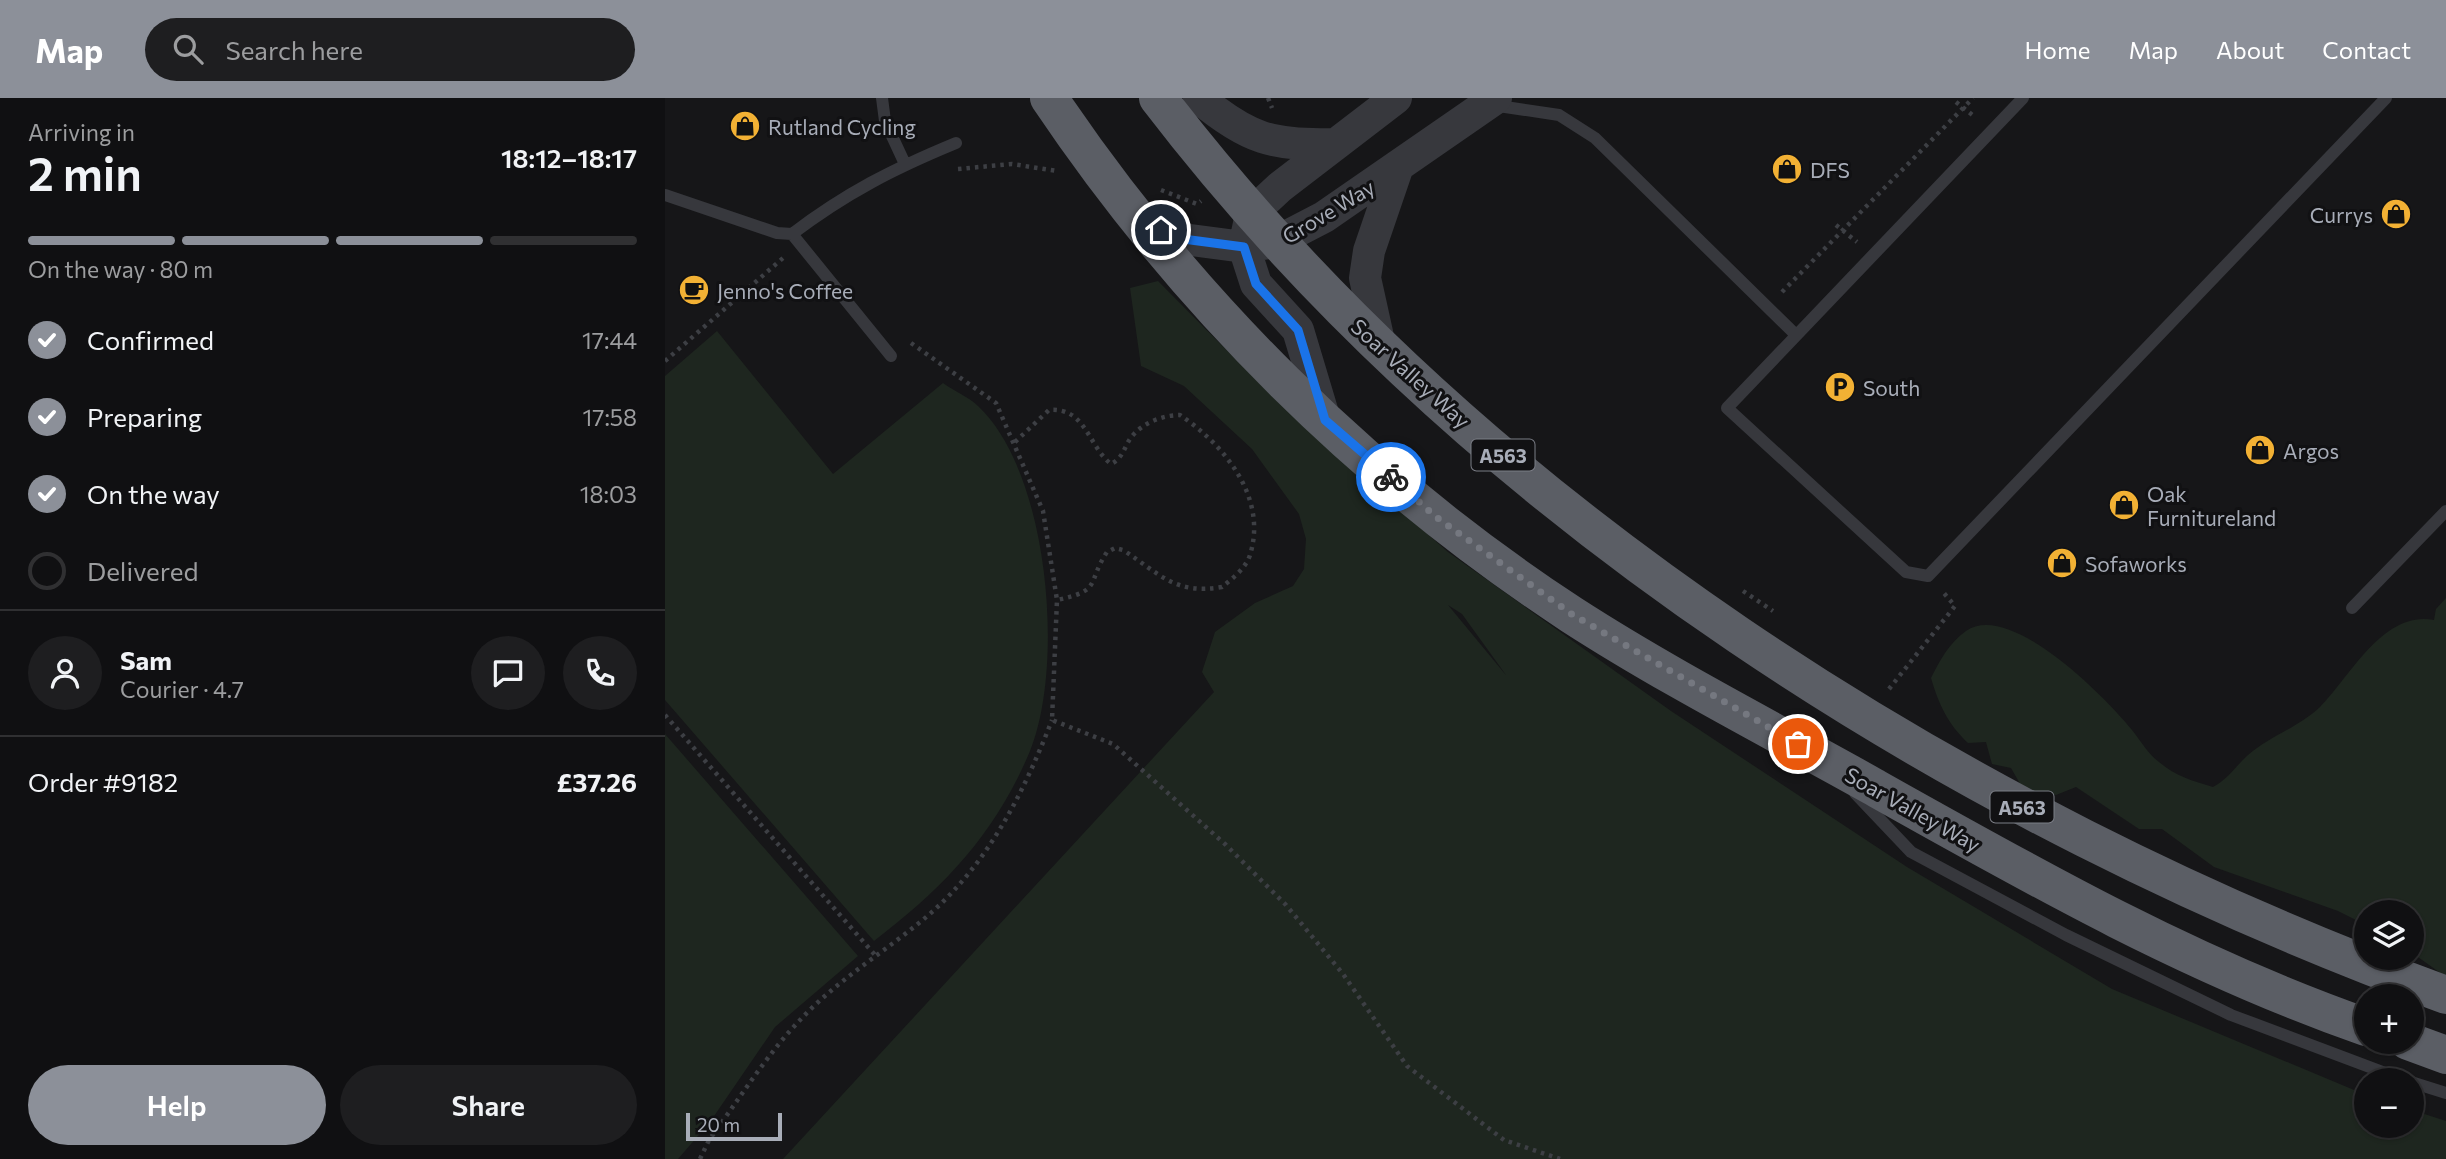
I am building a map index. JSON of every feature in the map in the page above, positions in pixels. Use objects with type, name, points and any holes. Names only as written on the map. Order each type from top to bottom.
[{"type":"highway","name":"Soar Valley Way","points":[[1049,98],[1139,222],[1205,299],[1325,420],[1436,517],[1573,615],[2068,897],[2224,971],[2354,1022]]},
{"type":"highway","name":"Soar Valley Way","points":[[1158,98],[1257,234],[1451,412],[1570,509],[1701,607],[1872,720],[1988,789],[2134,866],[2355,962],[2446,995]]},
{"type":"highway","points":[[2424,1047],[2446,1055]]},
{"type":"street","points":[[1199,98],[1242,130],[1262,139],[1291,145],[1335,144]]},
{"type":"street","points":[[1325,420],[1298,330],[1256,284],[1257,234],[1335,144],[1396,98]]},
{"type":"street","name":"Grove Way","points":[[1257,234],[1324,217],[1492,101]]},
{"type":"street","points":[[1380,346],[1365,278],[1369,251],[1397,169]]},
{"type":"street","points":[[1139,222],[1183,239],[1257,234]]},
{"type":"lane","points":[[882,98],[885,121],[905,164]]},
{"type":"lane","points":[[2023,98],[1727,408],[1906,572],[1928,576],[2383,99]]},
{"type":"lane","points":[[1492,101],[1559,115],[1595,138],[1796,335]]},
{"type":"lane","points":[[665,195],[778,233],[792,234],[832,204],[905,164],[956,143]]},
{"type":"lane","points":[[792,234],[891,356]]},
{"type":"lane","points":[[2351,608],[2446,511]]},
{"type":"lane","points":[[1821,757],[1910,852],[2066,936],[2231,1014],[2373,1068]]},
{"type":"lane","points":[[2424,1086],[2446,1093]]},
{"type":"path","points":[[1769,306],[1973,98]]},
{"type":"path","points":[[951,171],[1012,164],[1070,173]]},
{"type":"path","points":[[665,360],[780,259],[803,248]]},
{"type":"path","points":[[700,1159],[709,1140],[802,1017],[875,955],[921,922],[970,873],[1009,817],[1052,720],[1057,600],[1043,511],[996,403],[908,341]]},
{"type":"path","points":[[1015,442],[1049,410],[1056,409],[1075,416],[1090,434],[1100,455],[1111,464],[1123,456],[1134,434],[1140,429],[1159,419],[1180,415],[1220,449],[1241,475],[1249,501],[1253,523],[1250,556],[1222,587],[1189,590],[1171,583],[1115,548],[1107,552],[1093,585],[1082,594],[1057,600]]},
{"type":"path","points":[[1898,697],[1887,691],[1955,606],[1928,576]]},
{"type":"path","points":[[1741,590],[1775,613]]},
{"type":"path","points":[[665,715],[875,955]]},
{"type":"path","points":[[1052,720],[1113,744],[1226,845],[1286,905],[1343,974],[1407,1066],[1504,1140],[1560,1159]]},
{"type":"shaded area","points":[[1158,281],[1278,402],[1448,552],[1671,711],[1907,867],[2112,989],[2354,1090],[2354,1138],[2424,1138],[2424,1114],[2446,1121],[2446,1159],[783,1159],[1214,692],[1202,672],[1215,632],[1255,603],[1293,586],[1304,569],[1306,539],[1299,514],[1252,449],[1184,386],[1141,366],[1130,288]],"holes":[[[1448,605],[1462,614],[1506,675]]]},
{"type":"shaded area","points":[[717,331],[833,474],[943,383],[978,406],[1002,436],[1021,476],[1035,521],[1044,571],[1048,621],[1047,670],[1041,714],[1030,751],[1001,808],[965,857],[923,900],[874,941],[665,700],[665,376]]},
{"type":"shaded area","points":[[2446,598],[2446,977],[2424,961],[2424,900],[2354,900],[2354,919],[2214,867],[2162,829],[2139,829],[2076,787],[2056,795],[2023,789],[2011,768],[1992,764],[1986,742],[1968,743],[1955,729],[1941,705],[1931,678],[1950,646],[1966,631],[1985,625],[2007,629],[2031,640],[2080,676],[2165,767],[2185,778],[2213,787],[2257,748],[2320,707],[2383,635],[2399,625],[2416,620],[2434,620],[2436,609]]},
{"type":"shaded area","points":[[665,734],[858,956],[775,1027],[710,1122],[678,1159],[665,1159]]},
{"type":"way so far","points":[[1391,477],[1436,517],[1573,615],[1649,661],[1798,744]]},
{"type":"place","name":"Rutland Cycling","points":[[745,126]]},
{"type":"place","name":"DFS","points":[[1787,169]]},
{"type":"place","name":"Currys","points":[[2396,214]]},
{"type":"place","name":"Jenno's Coffee","points":[[694,290]]},
{"type":"place","name":"South","points":[[1840,387]]},
{"type":"place","name":"Argos","points":[[2260,450]]},
{"type":"place","name":"Oak Furnitureland","points":[[2124,505]]},
{"type":"place","name":"Sofaworks","points":[[2062,563]]},
{"type":"route","points":[[1161,230],[1183,239],[1244,247],[1256,284],[1298,330],[1325,420],[1391,477]]}]
